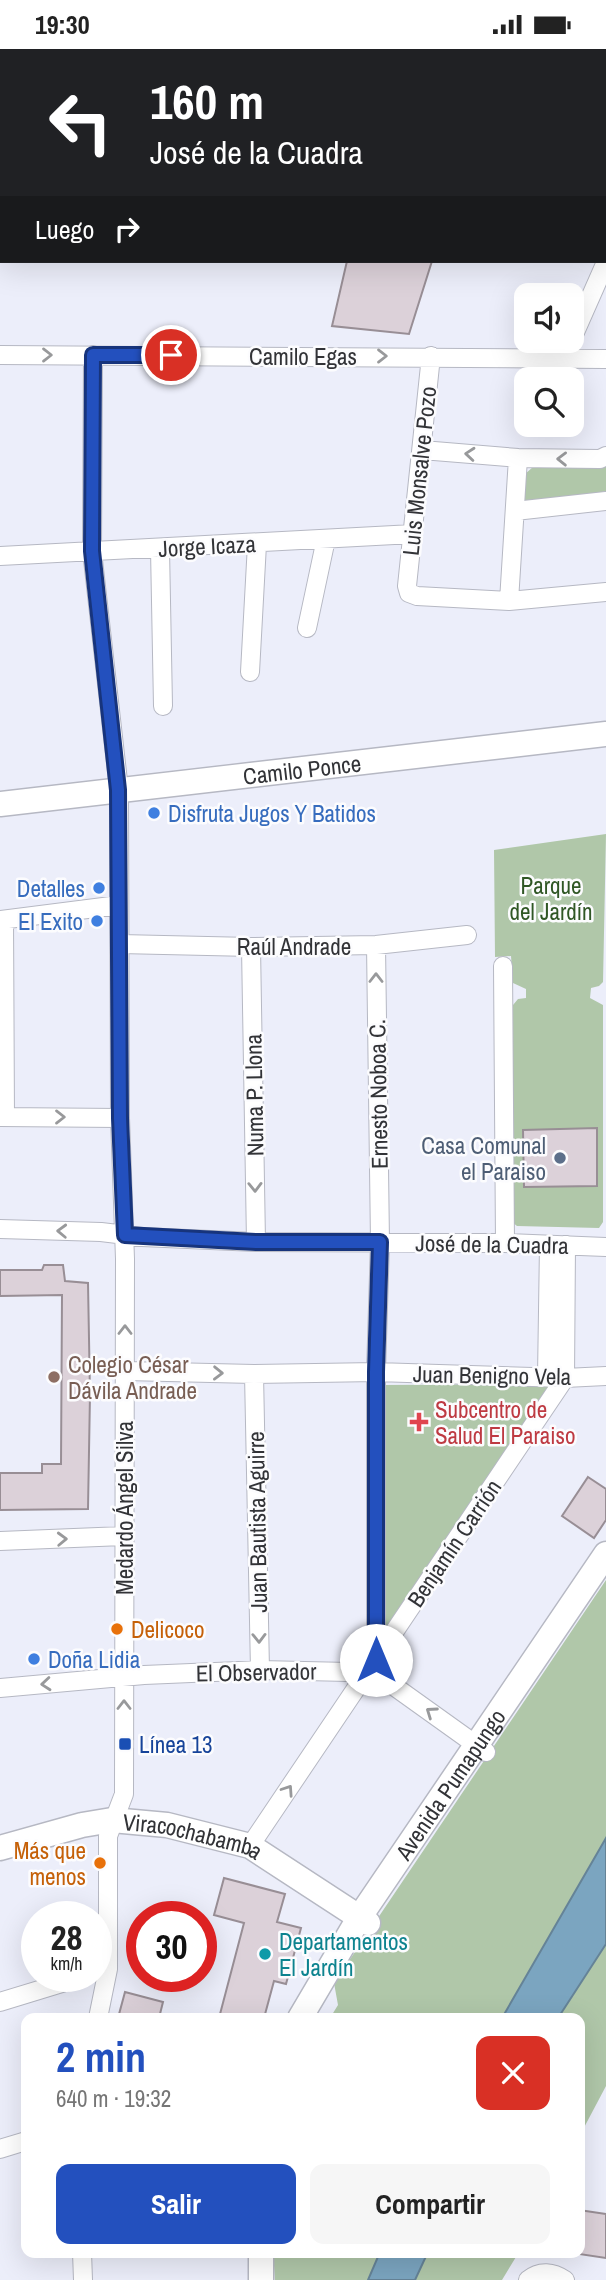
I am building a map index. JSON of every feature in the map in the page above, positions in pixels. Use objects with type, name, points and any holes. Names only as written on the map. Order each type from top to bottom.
[{"type":"street","points":[[584,312],[606,263]]},
{"type":"street","name":"Camilo Egas","points":[[0,355],[430,356],[514,350]]},
{"type":"street","name":"Camilo Egas","points":[[584,351],[606,359]]},
{"type":"street","name":"Medardo Ángel Silva","points":[[93,355],[92,551],[118,790],[120,1118],[125,1235],[124,1794],[108,1836],[105,1901]]},
{"type":"street","name":"Luis Monsalve Pozo","points":[[430,356],[407,586],[410,593],[417,596],[509,601]]},
{"type":"street","points":[[422,450],[518,459],[600,459],[606,456]]},
{"type":"street","points":[[518,459],[509,601],[606,592]]},
{"type":"street","points":[[515,511],[606,501]]},
{"type":"street","name":"Jorge Icaza","points":[[3,555],[413,534]]},
{"type":"street","points":[[307,628],[326,539]]},
{"type":"street","points":[[250,672],[257,544]]},
{"type":"street","points":[[160,549],[163,706]]},
{"type":"street","name":"Camilo Ponce","points":[[0,804],[606,734]]},
{"type":"street","points":[[119,905],[2,920],[2,1117],[120,1118]]},
{"type":"street","name":"Raúl Andrade","points":[[120,944],[376,946],[467,935]]},
{"type":"street","name":"Ernesto Noboa C.","points":[[373,1665],[380,1242],[376,946]]},
{"type":"street","name":"Numa P. Llona","points":[[251,947],[256,1242]]},
{"type":"street","points":[[503,965],[505,1243]]},
{"type":"street","name":"José de la Cuadra","points":[[0,1229],[102,1232],[256,1242],[505,1243],[606,1247]]},
{"type":"street","points":[[556,1378],[557,1245]]},
{"type":"street","name":"Juan Benigno Vela","points":[[125,1371],[254,1374],[376,1372],[556,1378],[606,1376]]},
{"type":"street","name":"Juan Bautista Aguirre","points":[[254,1374],[260,1670]]},
{"type":"street","name":"Benjamín Carrión","points":[[250,1846],[373,1665],[556,1378]]},
{"type":"street","points":[[0,1541],[123,1536]]},
{"type":"street","name":"Avenida Pumapungo","points":[[303,2013],[363,1921],[482,1749],[606,1554]]},
{"type":"street","points":[[373,1665],[482,1749]]},
{"type":"street","name":"El Observador","points":[[0,1688],[144,1675],[260,1670],[349,1672],[373,1665]]},
{"type":"street","name":"Viracochabamba","points":[[0,1848],[82,1825],[112,1820],[167,1825],[250,1846],[363,1921]]},
{"type":"street","points":[[0,2002],[33,1992]]},
{"type":"street","name":"Medardo Ángel Silva","points":[[98,2013],[100,1992]]},
{"type":"street","points":[[0,2148],[21,2142]]},
{"type":"street","points":[[82,2258],[83,2280]]},
{"type":"street","points":[[261,2258],[261,2280]]},
{"type":"street","points":[[528,2280],[544,2272],[557,2274],[565,2280]]},
{"type":"green space","points":[[533,467],[606,467],[606,491],[602,492],[601,501],[522,507],[525,474]]},
{"type":"green space","name":"Parque del Jardín","points":[[606,834],[603,982],[591,988],[590,998],[603,1005],[603,1222],[599,1228],[517,1226],[512,1222],[513,1005],[518,999],[526,998],[526,989],[513,983],[511,956],[495,957],[494,850]]},
{"type":"green space","points":[[384,1385],[551,1385],[386,1629],[382,1626]]},
{"type":"green space","points":[[606,1580],[606,1838],[505,2013],[333,2013],[338,2005],[334,1983]]},
{"type":"green space","points":[[606,1944],[606,2086],[585,2126],[585,2013],[561,2013]]},
{"type":"green space","points":[[273,2258],[377,2258],[368,2280],[275,2280]]},
{"type":"green space","points":[[425,2258],[515,2258],[502,2280],[415,2280]]},
{"type":"water","points":[[606,1838],[606,1944],[561,2013],[505,2013]]},
{"type":"water","points":[[377,2258],[425,2258],[415,2280],[368,2280]]},
{"type":"building","points":[[347,263],[431,263],[409,334],[332,326]]},
{"type":"building","name":"Casa Comunal el Paraiso","points":[[597,1128],[597,1186],[524,1187],[523,1130]]},
{"type":"building","points":[[44,1265],[63,1265],[65,1281],[88,1283],[88,1509],[0,1510],[0,1473],[42,1473],[42,1464],[61,1464],[62,1295],[0,1296],[0,1270],[42,1270]]},
{"type":"building","points":[[588,1477],[606,1489],[606,1520],[594,1538],[562,1516]]},
{"type":"building","name":"Departamentos El Jardín","points":[[224,1878],[285,1894],[277,1922],[301,1928],[286,1984],[274,1981],[265,2013],[220,2013],[244,1923],[217,1916],[217,1904]]},
{"type":"building","points":[[125,1992],[163,2002],[160,2013],[119,2013]]},
{"type":"building","points":[[585,2211],[606,2214],[606,2258],[585,2255]]},
{"type":"place","name":"Disfruta Jugos Y Batidos","points":[[154,813]]},
{"type":"place","name":"Detalles","points":[[99,888]]},
{"type":"place","name":"El Exito","points":[[97,921]]},
{"type":"place","name":"Casa Comunal el Paraiso","points":[[560,1158]]},
{"type":"place","name":"Colegio César Dávila Andrade","points":[[54,1377]]},
{"type":"place","name":"Subcentro de Salud El Paraiso","points":[[419,1422]]},
{"type":"place","name":"Delicoco","points":[[117,1629]]},
{"type":"place","name":"Doña Lidia","points":[[34,1659]]},
{"type":"place","name":"Línea 13","points":[[125,1744]]},
{"type":"place","name":"Más que menos","points":[[100,1863]]},
{"type":"place","name":"Departamentos El Jardín","points":[[265,1954]]},
{"type":"route","points":[[171,355],[93,355],[92,551],[118,790],[120,1118],[125,1235],[256,1242],[380,1242],[376,1372],[376,1660]]}]
